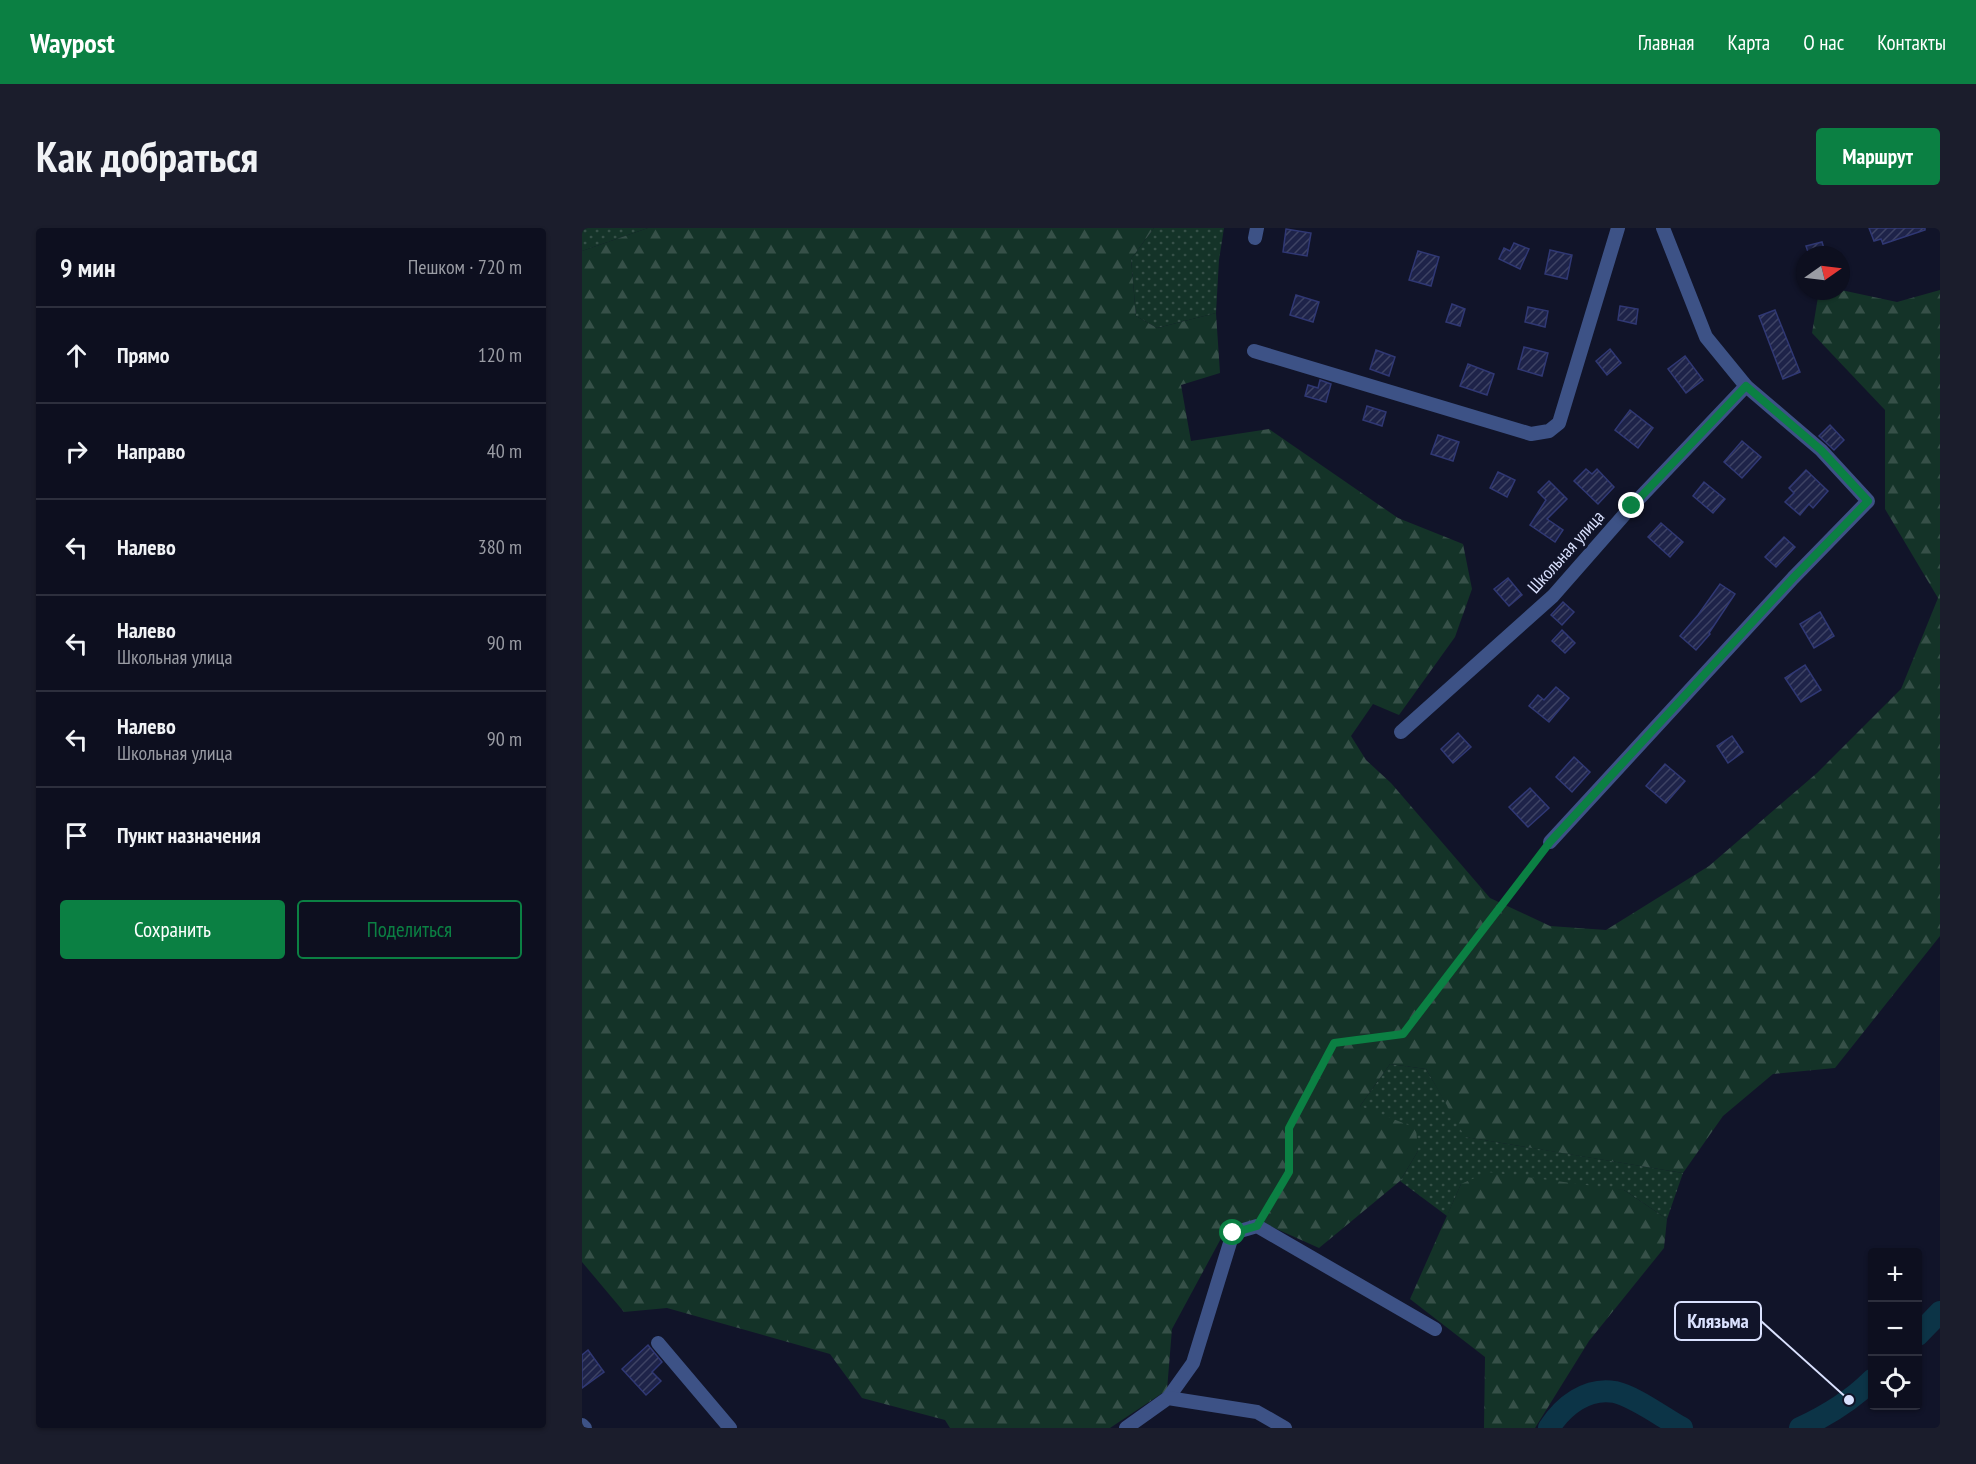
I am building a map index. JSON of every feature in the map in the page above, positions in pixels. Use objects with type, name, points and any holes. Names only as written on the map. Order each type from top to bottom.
[{"type":"street","points":[[1550,842],[1793,578],[1868,501],[1821,450],[1746,386],[1706,337],[1663,228]]},
{"type":"street","points":[[1254,351],[1531,434],[1549,431],[1559,423],[1615,229]]},
{"type":"street","name":"Школьная улица","points":[[1401,732],[1553,596],[1632,506],[1746,386]]},
{"type":"street","points":[[1126,1428],[1168,1398],[1193,1362],[1233,1233],[1257,1226],[1435,1329]]},
{"type":"street","points":[[658,1343],[730,1428]]},
{"type":"street","points":[[1168,1398],[1257,1412],[1285,1428]]},
{"type":"path","points":[[1257,1226],[1289,1172],[1289,1128],[1334,1043],[1403,1034],[1550,842]]},
{"type":"green space","points":[[582,228],[648,228],[582,251]]},
{"type":"green space","points":[[648,228],[1154,228],[1131,259],[1136,316],[1157,328],[1216,313],[1220,373],[1181,385],[1191,441],[1269,429],[1398,518],[1463,544],[1472,589],[1455,637],[1399,715],[1373,704],[1351,736],[1366,760],[1391,783],[1490,898],[1550,926],[1606,930],[1709,866],[1817,773],[1901,689],[1938,598],[1885,509],[1885,410],[1812,333],[1818,300],[1850,300],[1850,292],[1897,302],[1940,290],[1940,936],[1835,1068],[1773,1074],[1723,1116],[1683,1173],[1465,1137],[1426,1069],[1390,1064],[1360,1106],[1416,1128],[1418,1151],[1400,1181],[1319,1248],[1259,1221],[1225,1231],[1172,1329],[1167,1390],[1110,1428],[950,1428],[945,1420],[862,1398],[830,1354],[667,1308],[624,1312],[582,1262],[582,251]]},
{"type":"green space","points":[[1154,228],[1224,228],[1219,260],[1216,313],[1157,328],[1136,316],[1131,259]]},
{"type":"green space","points":[[1390,1064],[1426,1069],[1466,1137],[1683,1173],[1667,1219],[1624,1190],[1461,1184],[1447,1216],[1400,1181],[1418,1151],[1360,1106]]},
{"type":"green space","points":[[1488,1172],[1624,1190],[1667,1219],[1664,1248],[1589,1341],[1535,1428],[1484,1428],[1485,1357],[1410,1299],[1461,1184]]},
{"type":"building","points":[[1869,228],[1925,228],[1925,230],[1883,244],[1881,239],[1874,241]]},
{"type":"building","points":[[1286,229],[1311,233],[1307,256],[1283,252]]},
{"type":"building","points":[[1822,242],[1823,246],[1806,246]]},
{"type":"building","points":[[1514,243],[1529,249],[1520,269],[1499,259],[1504,248],[1510,251]]},
{"type":"building","points":[[1550,250],[1572,255],[1567,279],[1545,274]]},
{"type":"building","points":[[1418,251],[1439,257],[1431,286],[1409,280]]},
{"type":"building","points":[[1296,295],[1319,302],[1313,322],[1290,315]]},
{"type":"building","points":[[1452,304],[1465,309],[1460,326],[1446,322]]},
{"type":"building","points":[[1620,306],[1638,309],[1636,324],[1618,320]]},
{"type":"building","points":[[1528,307],[1548,311],[1545,327],[1525,322]]},
{"type":"building","points":[[1775,310],[1800,372],[1783,379],[1759,316]]},
{"type":"building","points":[[1524,347],[1548,353],[1542,376],[1518,369]]},
{"type":"building","points":[[1610,349],[1621,363],[1607,375],[1596,361]]},
{"type":"building","points":[[1376,350],[1395,357],[1389,376],[1370,369]]},
{"type":"building","points":[[1685,356],[1703,380],[1686,393],[1668,369]]},
{"type":"building","points":[[1468,364],[1494,374],[1487,395],[1460,386]]},
{"type":"building","points":[[1320,380],[1331,384],[1326,402],[1305,396],[1308,385],[1318,388]]},
{"type":"building","points":[[1367,406],[1386,412],[1382,426],[1363,420]]},
{"type":"building","points":[[1630,410],[1653,428],[1638,448],[1615,430]]},
{"type":"building","points":[[1830,425],[1844,440],[1834,450],[1819,436]]},
{"type":"building","points":[[1438,435],[1459,442],[1453,461],[1431,454]]},
{"type":"building","points":[[1742,441],[1761,457],[1742,478],[1724,462]]},
{"type":"building","points":[[1586,469],[1592,474],[1597,469],[1614,487],[1598,504],[1574,481]]},
{"type":"building","points":[[1806,470],[1828,491],[1813,508],[1809,504],[1800,515],[1785,502],[1794,493],[1789,488]]},
{"type":"building","points":[[1498,472],[1515,480],[1507,497],[1490,488]]},
{"type":"building","points":[[1549,481],[1567,499],[1547,519],[1563,530],[1555,542],[1530,525],[1546,500],[1538,492]]},
{"type":"building","points":[[1704,482],[1725,499],[1713,513],[1693,496]]},
{"type":"building","points":[[1661,523],[1683,542],[1670,557],[1648,537]]},
{"type":"building","points":[[1784,537],[1795,547],[1776,567],[1765,557]]},
{"type":"building","points":[[1508,578],[1522,595],[1509,606],[1494,589]]},
{"type":"building","points":[[1720,584],[1735,594],[1710,634],[1696,650],[1680,636]]},
{"type":"building","points":[[1563,602],[1574,612],[1562,625],[1551,615]]},
{"type":"building","points":[[1820,612],[1834,636],[1814,648],[1800,624]]},
{"type":"building","points":[[1562,630],[1575,643],[1565,653],[1552,641]]},
{"type":"building","points":[[1805,665],[1821,690],[1801,702],[1785,678]]},
{"type":"building","points":[[1556,687],[1569,698],[1549,722],[1529,706],[1538,695],[1544,700]]},
{"type":"building","points":[[1458,733],[1471,747],[1453,763],[1441,749]]},
{"type":"building","points":[[1732,736],[1743,752],[1728,763],[1717,746]]},
{"type":"building","points":[[1574,757],[1590,772],[1572,792],[1556,777]]},
{"type":"building","points":[[1665,764],[1685,781],[1666,803],[1646,786]]},
{"type":"building","points":[[1530,788],[1549,808],[1528,827],[1509,807]]},
{"type":"building","points":[[648,1345],[662,1362],[652,1372],[661,1381],[646,1395],[622,1369]]},
{"type":"building","points":[[588,1350],[604,1372],[582,1388],[582,1355]]},
{"type":"waterway","points":[[1922,1331],[1940,1312]]},
{"type":"waterway","points":[[1800,1428],[1838,1407],[1868,1384]]},
{"type":"waterway","points":[[1549,1428],[1561,1412],[1577,1400],[1595,1392],[1605,1391],[1632,1398],[1682,1428]]},
{"type":"place","name":"Клязьма","points":[[1849,1400]]},
{"type":"route","points":[[1233,1233],[1257,1226],[1289,1172],[1289,1128],[1334,1043],[1403,1034],[1550,842],[1793,578],[1868,501],[1821,450],[1746,386],[1632,506]]}]
